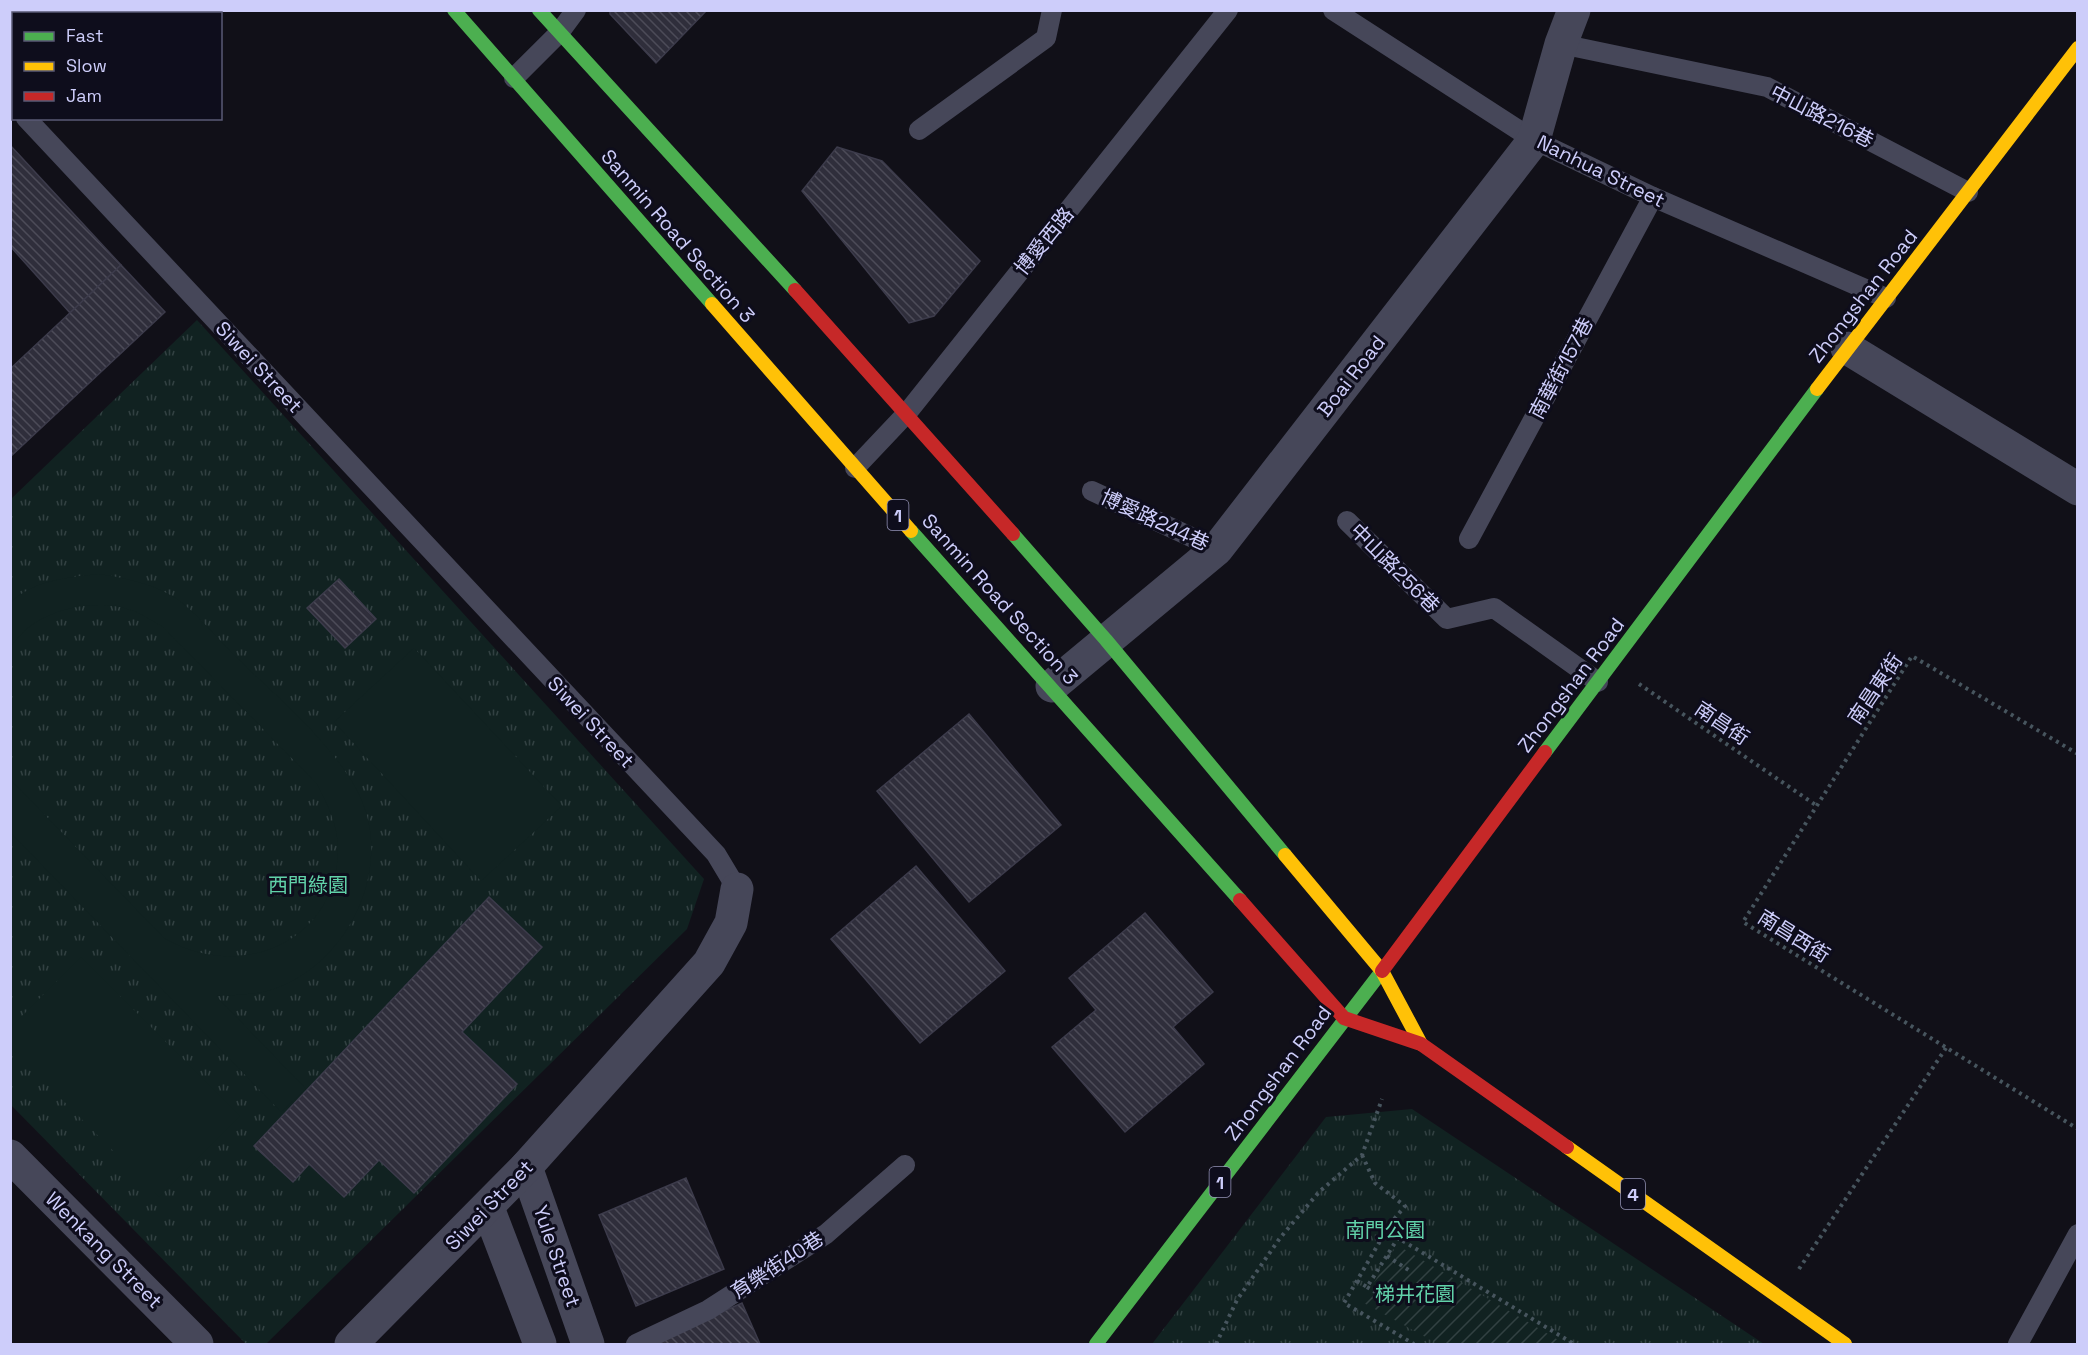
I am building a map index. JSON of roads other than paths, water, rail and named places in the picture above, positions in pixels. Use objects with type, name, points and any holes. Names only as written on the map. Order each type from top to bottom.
[{"type":"main road","name":"Sanmin Road Section 3","points":[[454,10],[855,468],[1052,686],[1344,1018]]},
{"type":"main road","points":[[539,10],[908,413],[1106,640],[1382,971],[1421,1044]]},
{"type":"main road","name":"Zhongshan Road","points":[[1096,1344],[1382,971],[1847,348],[2078,48]]},
{"type":"main road","points":[[1344,1018],[1421,1044]]},
{"type":"main road","name":"4","points":[[1421,1044],[1845,1344]]},
{"type":"street","name":"Boai Road","points":[[1052,686],[1217,549],[1534,140],[1561,44],[1574,10]]},
{"type":"street","points":[[1847,348],[2078,489]]},
{"type":"street","name":"Siwei Street","points":[[351,1344],[488,1208],[710,963],[731,923],[737,889]]},
{"type":"street","name":"Wenkang Street","points":[[10,1156],[197,1344]]},
{"type":"street","name":"Yule Street","points":[[526,1167],[588,1344]]},
{"type":"street","points":[[488,1208],[540,1344]]},
{"type":"lane","points":[[514,78],[559,33],[576,10]]},
{"type":"lane","points":[[919,130],[1046,38],[1052,10]]},
{"type":"lane","name":"博愛西路","points":[[855,468],[908,413],[1228,10]]},
{"type":"lane","name":"Nanhua Street","points":[[1334,10],[1534,140],[1653,197],[1886,298]]},
{"type":"lane","name":"中山路216巷","points":[[1561,44],[1767,87],[1968,192]]},
{"type":"lane","name":"Siwei Street","points":[[28,120],[716,854],[737,889]]},
{"type":"lane","name":"南華街157巷","points":[[1469,539],[1653,197]]},
{"type":"lane","name":"博愛路244巷","points":[[1092,491],[1217,549]]},
{"type":"lane","name":"中山路256巷","points":[[1347,521],[1447,619],[1494,608],[1598,682]]},
{"type":"lane","name":"育樂街40巷","points":[[636,1344],[708,1310],[826,1234],[905,1165]]},
{"type":"lane","points":[[2018,1344],[2078,1234]]},
{"type":"park label","name":"西門綠園","points":[[308,885]]},
{"type":"park label","name":"南門公園","points":[[1385,1230]]},
{"type":"park label","name":"梯井花園","points":[[1415,1294]]}]
